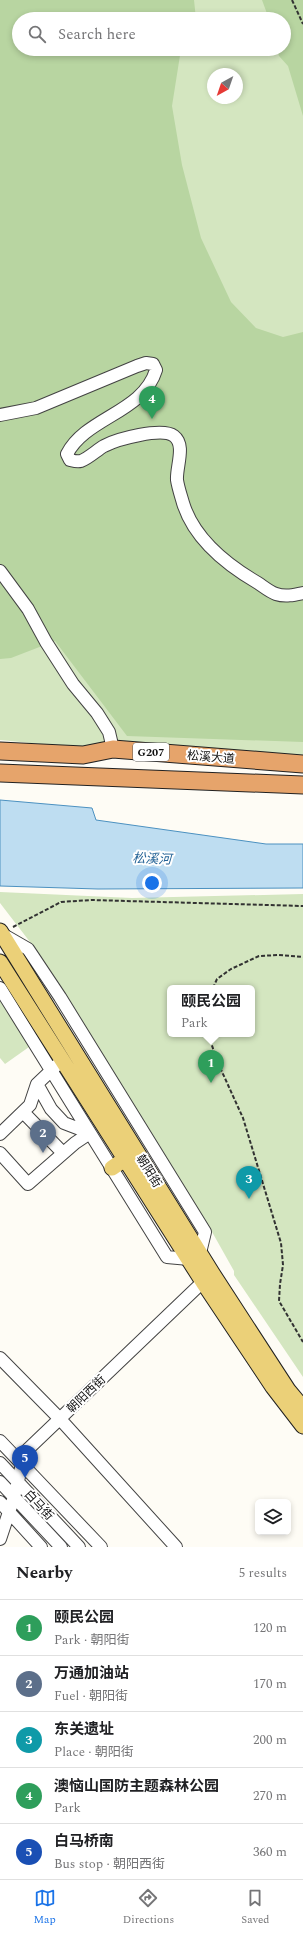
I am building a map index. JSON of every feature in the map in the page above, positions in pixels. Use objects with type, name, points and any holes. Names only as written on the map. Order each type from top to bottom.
[{"type":"highway","name":"松溪大道","points":[[0,751],[83,755],[113,749],[303,764]]},
{"type":"highway","name":"松溪大道","points":[[0,773],[303,785]]},
{"type":"main road","name":"朝阳街","points":[[1,932],[75,1052],[207,1278],[273,1387],[303,1426]]},
{"type":"main road","name":"朝阳街","points":[[0,962],[57,1065],[194,1256]]},
{"type":"main road","points":[[57,1065],[75,1052]]},
{"type":"main road","points":[[112,1168],[125,1159]]},
{"type":"main road","name":"朝阳街","points":[[207,1278],[288,1390],[303,1408]]},
{"type":"street","points":[[0,415],[36,408],[137,366],[146,363],[153,364],[156,370],[154,377],[146,387],[121,410],[91,428],[78,439],[67,454],[70,460],[76,462],[82,461],[104,446],[118,440],[167,432],[175,437],[180,447],[177,479],[183,505],[196,528],[213,550],[241,573],[276,594],[293,596],[303,593]]},
{"type":"street","points":[[0,571],[28,609],[46,642],[73,684],[97,713],[109,732],[113,749]]},
{"type":"street","points":[[0,988],[57,1065],[90,1133],[167,1257],[194,1256],[205,1232],[64,1004],[28,949],[1,932]]},
{"type":"street","points":[[0,1134],[30,1105],[37,1084],[57,1065]]},
{"type":"street","points":[[37,1084],[51,1109],[64,1122],[90,1133]]},
{"type":"street","points":[[23,1112],[63,1153]]},
{"type":"street","points":[[0,1153],[28,1184],[75,1142],[90,1133]]},
{"type":"street","points":[[75,1142],[102,1153]]},
{"type":"street","name":"朝阳西街","points":[[0,1539],[14,1497],[25,1452],[207,1278]]},
{"type":"street","points":[[0,1358],[60,1419],[176,1547]]},
{"type":"street","points":[[0,1440],[101,1547]]},
{"type":"street","name":"白马街","points":[[0,1463],[79,1547]]},
{"type":"street","name":"白马街","points":[[0,1482],[61,1547]]},
{"type":"street","points":[[0,1502],[41,1547]]},
{"type":"path","points":[[292,0],[303,24]]},
{"type":"path","points":[[1,932],[61,902],[91,900],[303,906]]},
{"type":"path","points":[[214,985],[217,979],[231,969],[259,956],[303,956]]},
{"type":"path","points":[[209,1037],[218,1062],[243,1118],[281,1243],[283,1265],[279,1301],[303,1342]]},
{"type":"green space","points":[[0,0],[303,0],[303,762],[152,755],[0,740]]},
{"type":"green space","points":[[0,0],[194,0],[195,12],[12,12],[12,56],[180,56],[172,106],[182,165],[201,238],[231,302],[256,328],[283,337],[303,332],[303,742],[127,736],[55,641],[11,658],[0,659]]},
{"type":"green space","points":[[262,0],[303,0],[303,116],[288,66],[279,56],[291,56],[291,12],[266,12]]},
{"type":"green space","points":[[0,892],[132,898],[303,894],[303,1377],[234,1275],[234,1271],[207,1223],[30,942],[0,903]]},
{"type":"green space","points":[[0,996],[29,1047],[5,1064],[0,1058]]},
{"type":"water","name":"松溪河","points":[[0,800],[92,808],[96,820],[266,844],[303,844],[303,888],[98,889],[0,886]]},
{"type":"place","name":"澳恼山国防主题森林公园","points":[[152,419]]},
{"type":"place","name":"颐民公园","points":[[211,1083]]},
{"type":"place","name":"万通加油站","points":[[43,1153]]},
{"type":"place","name":"东关遗址","points":[[249,1199]]},
{"type":"place","name":"白马桥南","points":[[25,1478]]}]
